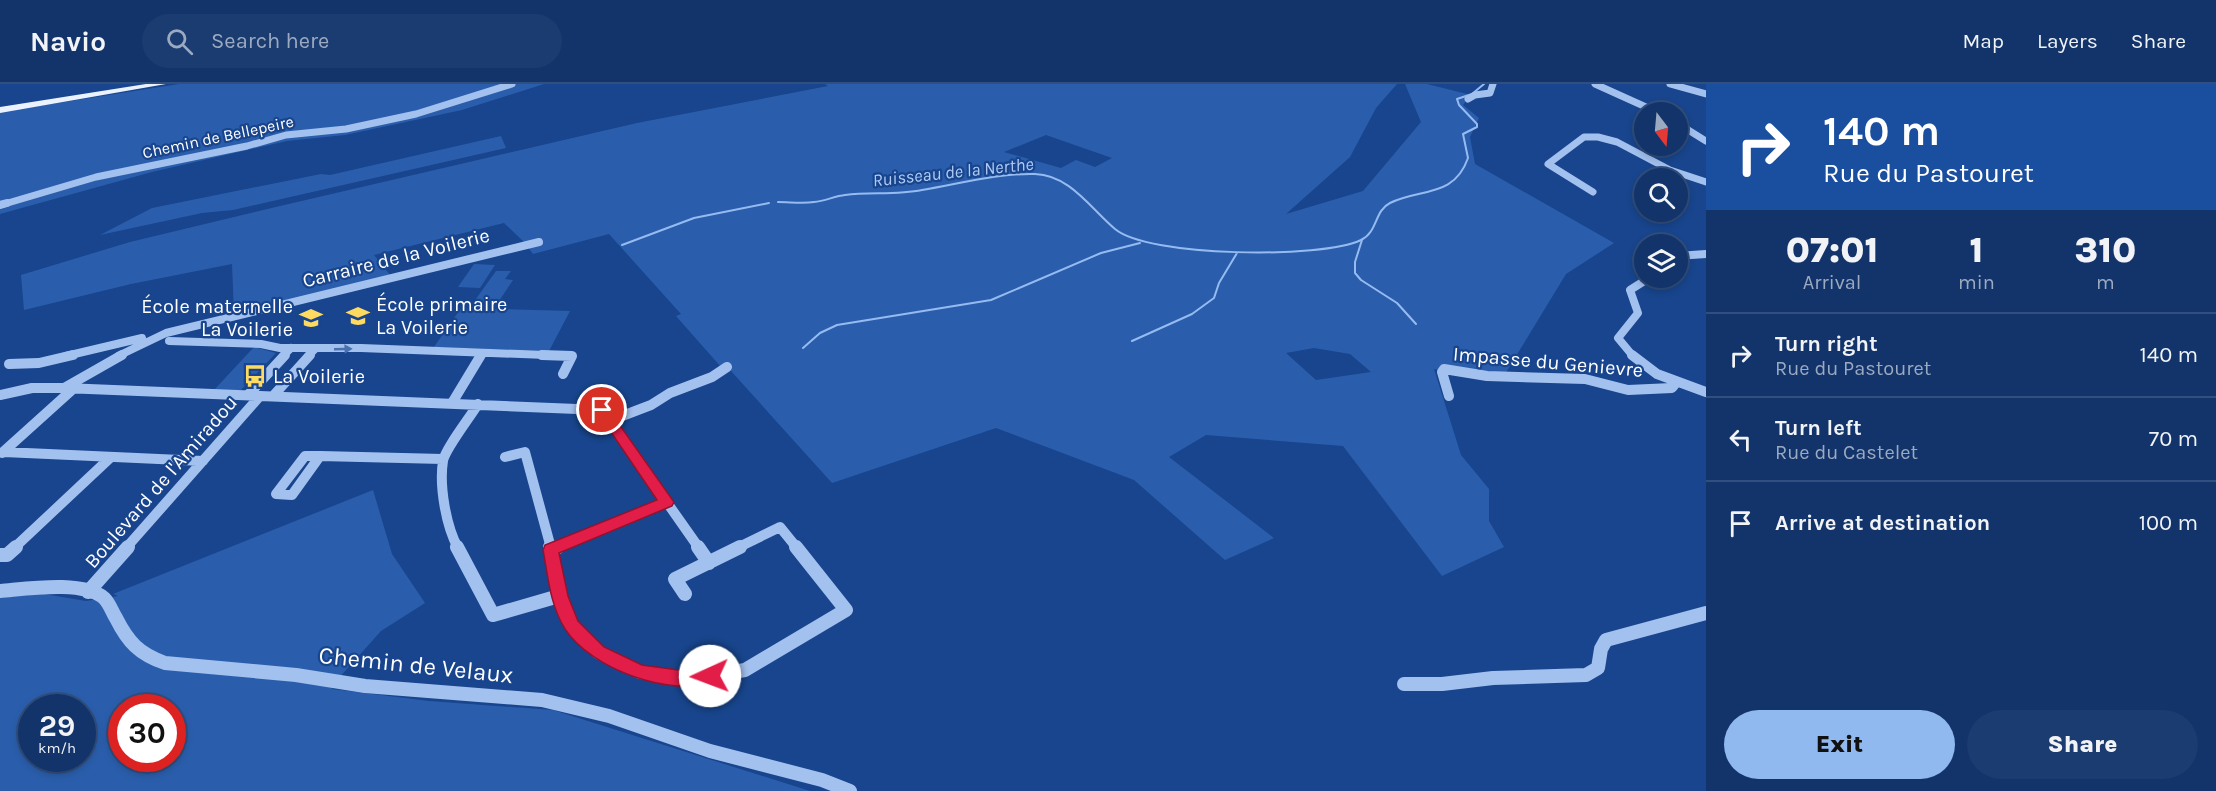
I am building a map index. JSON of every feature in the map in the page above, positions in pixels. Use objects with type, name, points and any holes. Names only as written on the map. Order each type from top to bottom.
[{"type":"main road","points":[[0,109],[152,84]]},
{"type":"main road","points":[[0,109],[162,84]]},
{"type":"street","name":"Chemin de Bellepeire","points":[[0,205],[96,177],[247,146],[286,135],[346,129],[424,112],[512,84]]},
{"type":"street","points":[[1468,99],[1490,93],[1492,84]]},
{"type":"street","points":[[1594,84],[1634,102]]},
{"type":"street","points":[[1671,84],[1706,94]]},
{"type":"street","points":[[1688,130],[1706,141]]},
{"type":"street","points":[[1593,192],[1548,164],[1584,137],[1598,137],[1617,142],[1670,170],[1706,182]]},
{"type":"street","name":"Carraire de la Voilerie","points":[[2,454],[68,388],[151,338],[539,242]]},
{"type":"street","points":[[1688,255],[1706,254]]},
{"type":"street","points":[[1634,287],[1630,290],[1638,313],[1618,338],[1642,366],[1676,383],[1706,392]]},
{"type":"street","points":[[9,364],[39,363],[151,338]]},
{"type":"street","points":[[169,341],[261,344],[272,348],[372,348],[572,356],[563,374]]},
{"type":"street","name":"Boulevard de l'Amiradou","points":[[88,592],[203,461],[291,348]]},
{"type":"street","points":[[273,396],[315,349]]},
{"type":"street","points":[[452,403],[482,353]]},
{"type":"street","points":[[609,421],[651,405],[670,393],[712,377],[727,367]]},
{"type":"street","name":"Impasse du Genievre","points":[[1449,396],[1442,372],[1444,369],[1487,376],[1585,379],[1628,390],[1668,388],[1676,383]]},
{"type":"street","points":[[0,395],[32,388],[68,388],[602,410],[709,563]]},
{"type":"street","points":[[478,404],[443,459],[444,500],[449,531],[493,615],[559,596]]},
{"type":"street","points":[[505,457],[525,452],[551,550],[559,596],[572,625],[598,652],[640,672],[693,680],[745,670],[846,610],[780,527],[675,579],[685,594]]},
{"type":"street","points":[[2,454],[203,461]]},
{"type":"street","points":[[320,456],[443,459]]},
{"type":"street","points":[[0,555],[7,555],[111,457]]},
{"type":"street","points":[[551,550],[666,502]]},
{"type":"street","name":"Chemin de Velaux","points":[[0,591],[46,587],[101,595],[109,604],[132,648],[147,657],[165,663],[296,675],[365,686],[543,700],[609,716],[710,751],[822,780],[850,791]]},
{"type":"street","points":[[1404,684],[1442,684],[1493,678],[1586,675],[1598,668],[1601,663],[1601,645],[1606,640],[1706,613]]},
{"type":"shaded area","points":[[179,84],[544,84],[462,110],[345,135],[287,141],[152,172],[0,214],[0,112]]},
{"type":"shaded area","points":[[825,84],[1397,84],[1376,108],[1350,157],[1286,214],[1363,191],[1421,122],[1405,84],[1427,84],[1471,95],[1463,105],[1479,118],[1470,137],[1475,164],[1614,243],[1566,274],[1502,379],[1470,377],[1434,369],[1461,455],[1489,489],[1489,521],[1504,547],[1442,576],[1343,446],[1206,435],[1169,457],[1274,538],[1225,560],[1134,480],[996,428],[832,483],[731,371],[721,367],[676,316],[681,314],[609,234],[533,254],[504,223],[374,255],[390,275],[234,314],[232,264],[131,284],[24,310],[21,275],[130,242],[637,123],[828,86]],"holes":[[[1046,135],[1112,158],[1095,167],[1076,160],[1061,168],[1004,152]],[[1314,348],[1350,354],[1371,372],[1316,380],[1286,353]]]},
{"type":"shaded area","points":[[501,136],[506,148],[233,210],[202,213],[100,235],[152,208],[321,174],[330,175]]},
{"type":"shaded area","points":[[474,264],[495,265],[480,288],[458,287]]},
{"type":"shaded area","points":[[496,271],[511,271],[505,279],[513,280],[497,304],[473,303]]},
{"type":"shaded area","points":[[461,308],[570,311],[549,351],[434,347]]},
{"type":"shaded area","points":[[254,347],[276,353],[241,390],[214,390]]},
{"type":"shaded area","points":[[373,490],[392,554],[425,603],[381,631],[338,679],[332,689],[429,701],[553,710],[810,791],[0,791],[0,597],[44,594],[86,601],[118,596],[113,594]]},
{"type":"waterway","name":"Ruisseau de la Nerthe","points":[[778,202],[810,203],[845,195],[913,192],[992,177],[1035,174],[1059,180],[1079,194],[1115,229],[1133,238],[1162,245],[1236,252],[1311,250],[1341,246],[1361,240],[1366,236],[1381,211],[1390,203],[1445,186],[1462,171],[1468,158],[1463,134],[1477,127],[1477,124],[1459,105],[1457,99],[1472,94],[1484,84]]},
{"type":"waterway","name":"Ruisseau de la Nerthe","points":[[622,245],[694,218],[769,203]]},
{"type":"waterway","points":[[1362,240],[1355,262],[1355,273],[1361,280],[1397,303],[1416,324]]},
{"type":"waterway","points":[[803,348],[820,333],[837,325],[991,300],[1101,253],[1140,243]]},
{"type":"waterway","points":[[1132,341],[1192,314],[1214,298],[1219,283],[1237,253]]},
{"type":"place","name":"École primaire La Voilerie","points":[[358,316]]},
{"type":"place","name":"École maternelle La Voilerie","points":[[311,318]]},
{"type":"place","name":"La Voilerie","points":[[255,376]]},
{"type":"route","points":[[602,410],[666,502],[551,550],[559,596],[572,625],[598,652],[640,672],[693,680],[710,676]]}]
